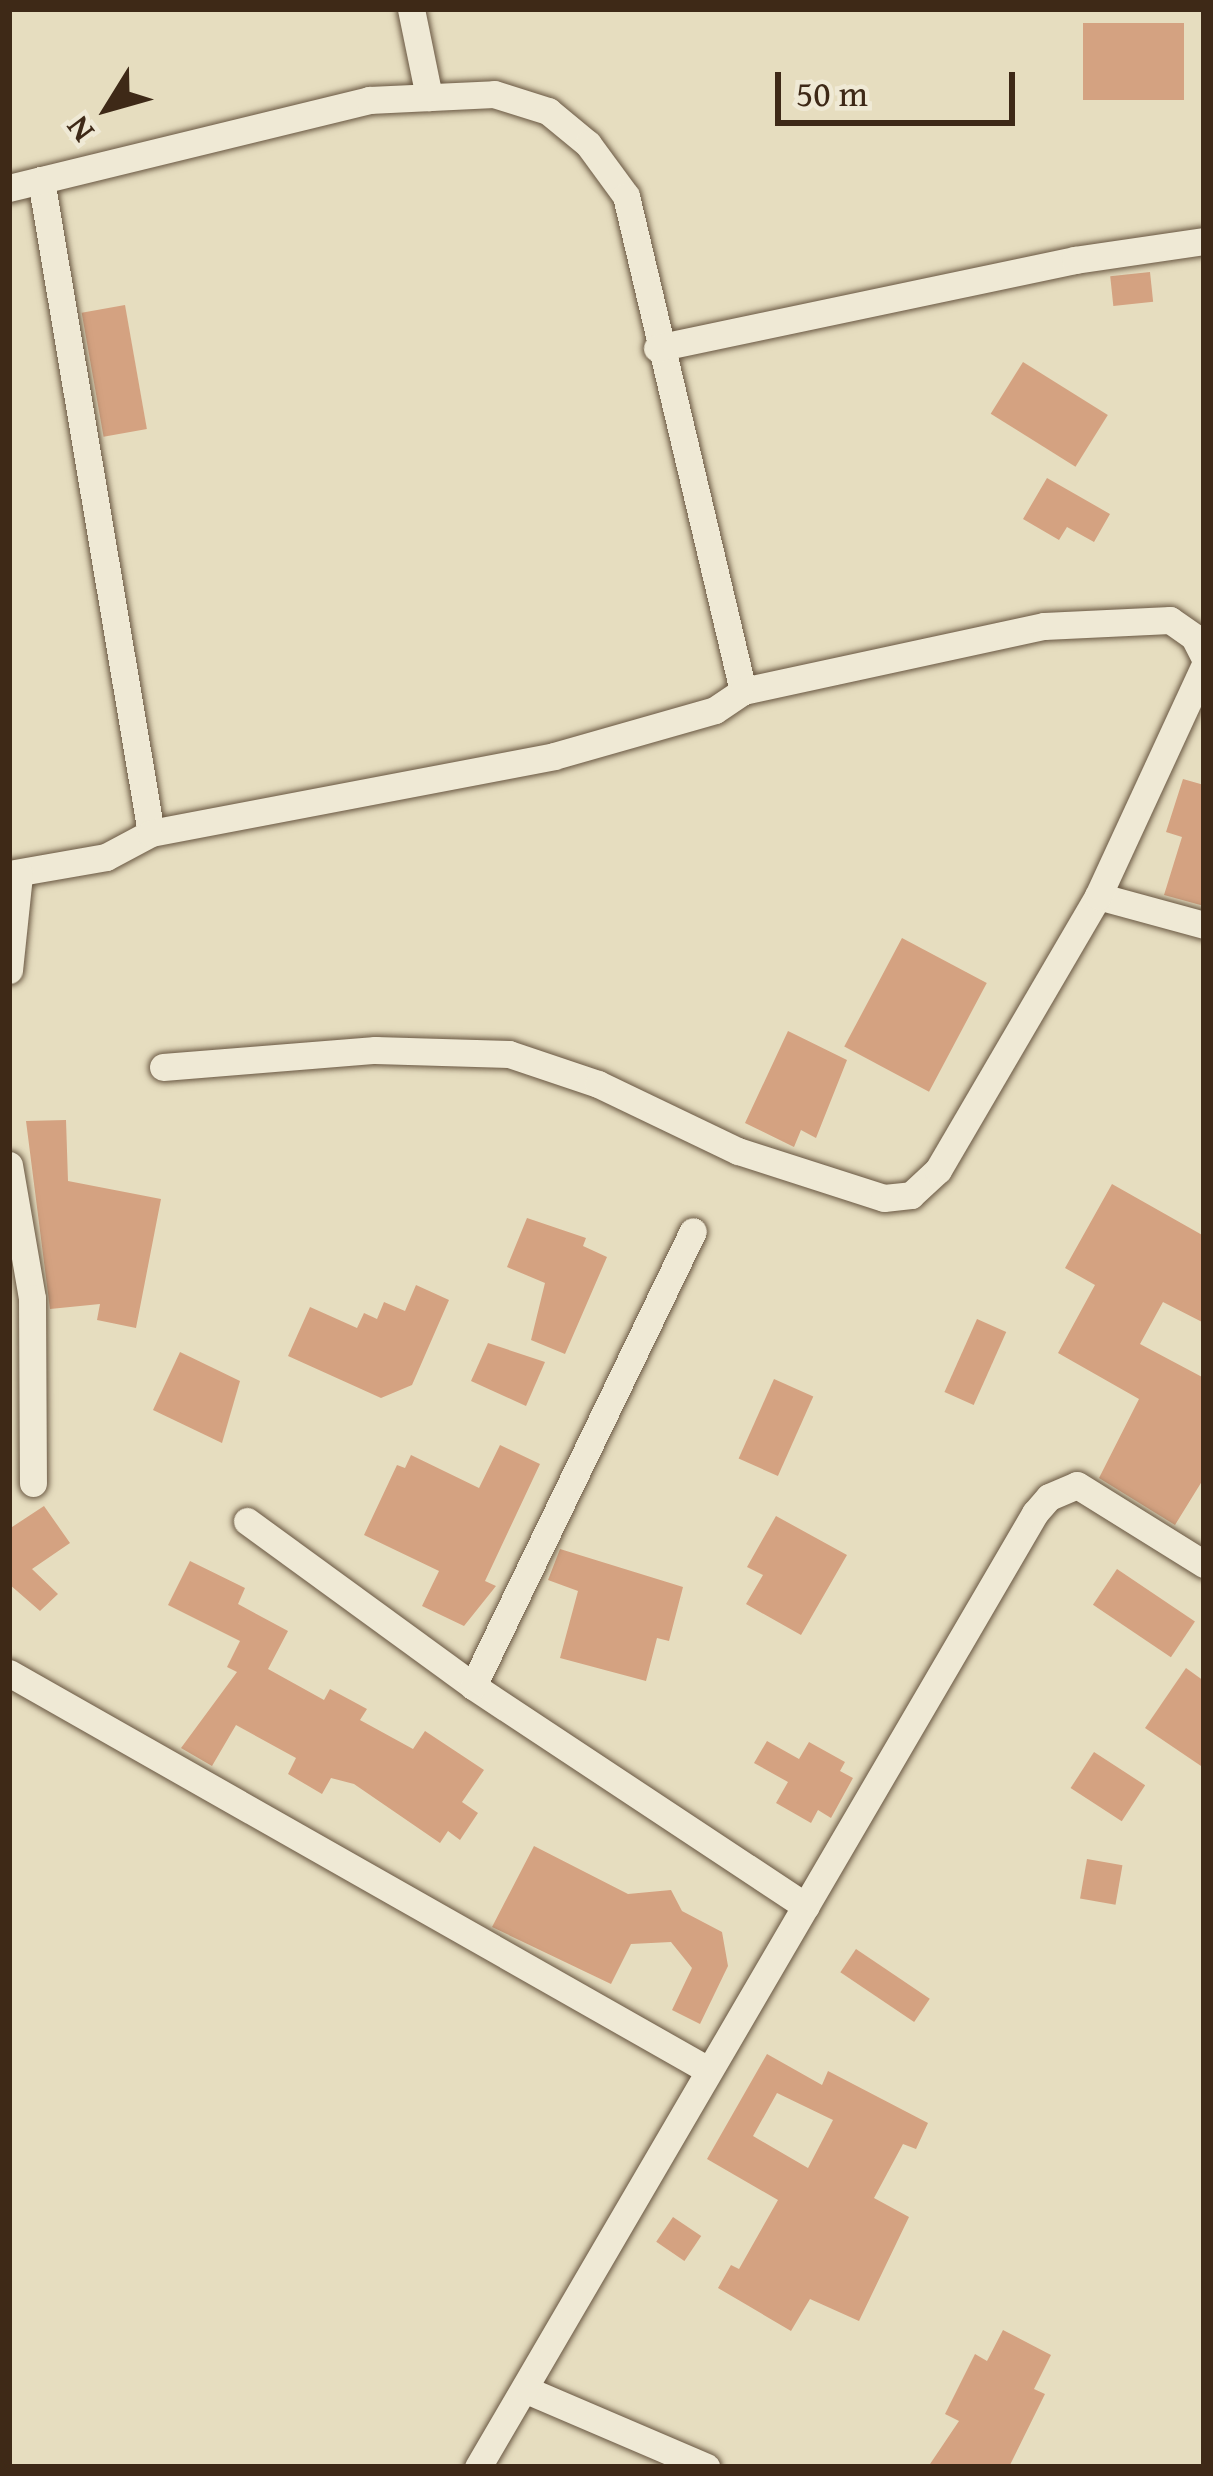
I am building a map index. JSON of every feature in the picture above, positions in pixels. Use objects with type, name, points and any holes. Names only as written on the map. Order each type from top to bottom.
[{"type":"street","points":[[411,9],[429,97]]},
{"type":"street","points":[[9,188],[369,100],[494,94],[548,111],[588,144],[626,196],[657,348],[743,691]]},
{"type":"street","points":[[41,180],[151,833]]},
{"type":"street","points":[[657,348],[1075,260],[1204,242]]},
{"type":"street","points":[[9,970],[14,875],[106,857],[151,833],[554,756],[715,710],[743,691],[1115,616],[1170,620],[1194,637],[1204,657]]},
{"type":"street","points":[[163,1067],[375,1050],[509,1054],[598,1084],[738,1150],[884,1198],[911,1195],[938,1170],[1098,896],[1204,667]]},
{"type":"street","points":[[1098,896],[1204,925]]},
{"type":"street","points":[[9,1165],[32,1298],[33,1484]]},
{"type":"street","points":[[473,1686],[693,1231]]},
{"type":"street","points":[[478,2467],[529,2391],[708,2070],[1049,1497],[1077,1486],[1204,1564]]},
{"type":"street","points":[[247,1521],[473,1686],[806,1906]]},
{"type":"street","points":[[9,1673],[708,2070]]},
{"type":"street","points":[[529,2391],[706,2467]]},
{"type":"building","points":[[1083,23],[1184,23],[1184,100],[1083,100]]},
{"type":"building","points":[[1150,272],[1153,302],[1113,306],[1110,276]]},
{"type":"building","points":[[125,305],[147,429],[104,437],[82,313]]},
{"type":"building","points":[[1023,362],[1108,415],[1075,467],[991,414]]},
{"type":"building","points":[[1047,478],[1110,514],[1094,542],[1067,527],[1059,540],[1023,519]]},
{"type":"building","points":[[1183,779],[1204,785],[1204,906],[1164,895],[1182,837],[1166,832]]},
{"type":"building","points":[[902,938],[987,983],[929,1092],[844,1047]]},
{"type":"building","points":[[788,1031],[847,1060],[816,1138],[801,1130],[794,1147],[745,1123]]},
{"type":"building","points":[[66,1120],[68,1181],[161,1199],[136,1328],[97,1320],[100,1304],[50,1309],[26,1121]]},
{"type":"building","points":[[1112,1184],[1204,1236],[1204,1323],[1163,1302],[1140,1344],[1204,1378],[1204,1478],[1175,1525],[1099,1478],[1139,1399],[1058,1353],[1095,1285],[1065,1268]]},
{"type":"building","points":[[527,1218],[586,1238],[583,1246],[607,1257],[565,1354],[531,1340],[545,1283],[507,1267]]},
{"type":"building","points":[[416,1285],[449,1300],[412,1385],[381,1398],[288,1356],[310,1307],[357,1328],[364,1313],[377,1319],[384,1302],[405,1311]]},
{"type":"building","points":[[977,1319],[1006,1332],[974,1405],[944,1392]]},
{"type":"building","points":[[488,1343],[545,1362],[526,1406],[471,1381]]},
{"type":"building","points":[[180,1352],[240,1381],[222,1443],[153,1410]]},
{"type":"building","points":[[774,1379],[813,1396],[778,1476],[739,1458]]},
{"type":"building","points":[[500,1445],[540,1464],[485,1581],[496,1586],[464,1626],[422,1606],[439,1571],[364,1535],[397,1465],[405,1468],[411,1455],[479,1488]]},
{"type":"building","points":[[44,1506],[70,1543],[32,1569],[58,1594],[40,1611],[9,1584],[9,1529]]},
{"type":"building","points":[[776,1516],[847,1555],[801,1635],[746,1604],[763,1575],[747,1567]]},
{"type":"building","points":[[560,1549],[683,1587],[669,1641],[657,1638],[646,1681],[560,1658],[578,1591],[548,1580]]},
{"type":"building","points":[[190,1561],[245,1588],[238,1604],[288,1631],[268,1669],[324,1700],[330,1689],[367,1709],[360,1720],[413,1749],[425,1731],[484,1770],[462,1802],[478,1813],[460,1840],[448,1831],[440,1843],[354,1784],[331,1778],[322,1794],[288,1774],[296,1758],[236,1725],[212,1766],[181,1748],[237,1672],[227,1667],[240,1641],[168,1605]]},
{"type":"building","points":[[1117,1569],[1195,1622],[1171,1657],[1093,1605]]},
{"type":"building","points":[[1186,1668],[1204,1681],[1204,1768],[1145,1728]]},
{"type":"building","points":[[767,1741],[799,1759],[809,1742],[845,1762],[840,1771],[853,1778],[831,1818],[818,1810],[811,1823],[776,1803],[788,1782],[754,1763]]},
{"type":"building","points":[[1094,1752],[1145,1785],[1122,1821],[1071,1788]]},
{"type":"building","points":[[534,1846],[628,1894],[671,1890],[682,1911],[722,1932],[728,1966],[700,2024],[672,2010],[692,1968],[671,1942],[631,1944],[611,1984],[492,1927]]},
{"type":"building","points":[[1087,1859],[1122,1865],[1116,1905],[1080,1898]]},
{"type":"building","points":[[856,1949],[930,1999],[914,2022],[840,1972]]},
{"type":"building","points":[[767,2054],[822,2085],[828,2071],[928,2123],[916,2149],[903,2144],[874,2198],[909,2217],[859,2321],[810,2299],[791,2331],[718,2288],[731,2265],[739,2269],[778,2200],[707,2159]],"holes":[[[777,2093],[833,2120],[808,2168],[753,2136]]]},
{"type":"building","points":[[673,2217],[701,2236],[684,2261],[656,2242]]},
{"type":"building","points":[[1003,2330],[1051,2355],[1034,2389],[1045,2394],[1009,2467],[928,2467],[959,2421],[945,2414],[975,2354],[987,2361]]}]
